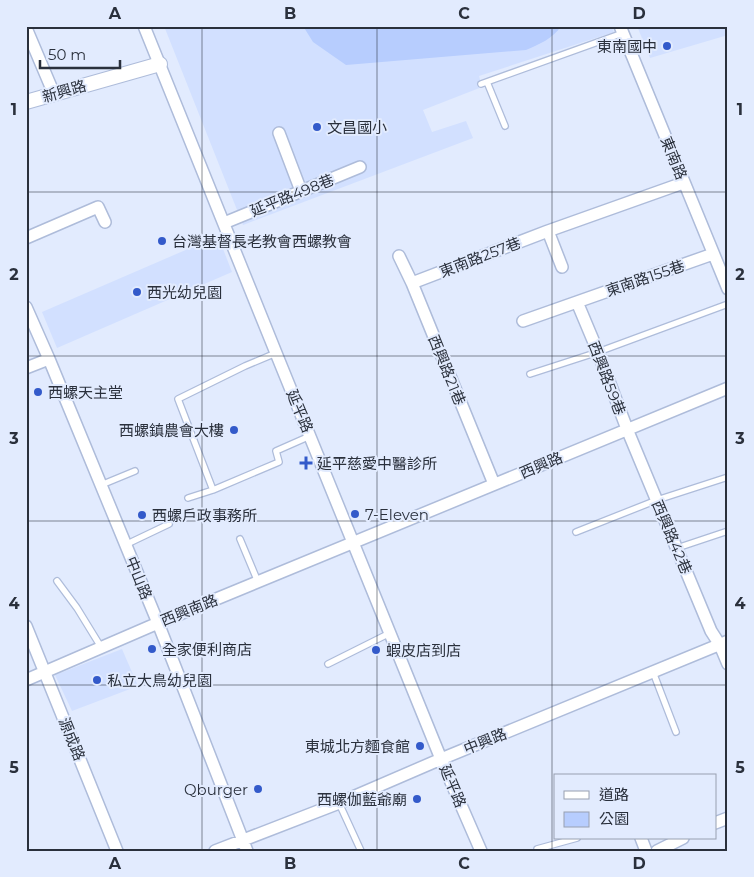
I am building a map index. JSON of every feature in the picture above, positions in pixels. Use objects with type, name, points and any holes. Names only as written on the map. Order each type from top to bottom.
[{"type":"street","name":"延平路","points":[[144,26],[441,759],[481,851]]},
{"type":"street","points":[[26,28],[54,94]]},
{"type":"street","name":"東南路","points":[[622,30],[728,289]]},
{"type":"street","name":"新興路","points":[[26,102],[160,64]]},
{"type":"street","points":[[279,133],[301,191]]},
{"type":"street","name":"延平路498巷","points":[[224,223],[360,167]]},
{"type":"street","name":"東南路257巷","points":[[412,283],[684,182]]},
{"type":"street","points":[[26,238],[98,207],[105,222]]},
{"type":"street","points":[[548,231],[562,267]]},
{"type":"street","name":"東南路155巷","points":[[524,321],[713,254]]},
{"type":"street","name":"西興路21巷","points":[[399,256],[412,283],[494,484]]},
{"type":"street","name":"西興路59巷","points":[[577,302],[598,352],[626,429]]},
{"type":"street","name":"中山路","points":[[26,307],[158,623],[247,851]]},
{"type":"street","points":[[26,368],[49,359]]},
{"type":"street","name":"西興路","points":[[354,542],[728,388]]},
{"type":"street","name":"西興路42巷","points":[[626,429],[711,631],[724,643],[728,664]]},
{"type":"street","name":"西興南路","points":[[26,680],[354,542]]},
{"type":"street","name":"源成路","points":[[27,628],[117,851]]},
{"type":"street","name":"中興路","points":[[215,851],[339,803],[724,643]]},
{"type":"street","points":[[716,823],[728,818]]},
{"type":"street","points":[[657,851],[680,840]]},
{"type":"lane","points":[[505,126],[484,83],[622,30]]},
{"type":"lane","points":[[530,374],[598,352],[728,304]]},
{"type":"lane","points":[[213,490],[178,399],[276,353]]},
{"type":"lane","points":[[188,498],[213,490],[279,462],[276,451],[310,436]]},
{"type":"lane","points":[[101,485],[135,471]]},
{"type":"lane","points":[[576,532],[657,500],[728,477]]},
{"type":"lane","points":[[125,545],[169,524]]},
{"type":"lane","points":[[677,548],[728,531]]},
{"type":"lane","points":[[240,539],[258,582]]},
{"type":"lane","points":[[57,581],[101,647]]},
{"type":"lane","points":[[328,664],[390,633]]},
{"type":"lane","points":[[653,672],[676,732]]},
{"type":"lane","points":[[339,803],[361,851]]},
{"type":"lane","points":[[537,851],[570,840]]},
{"type":"shaded area","name":"文昌國小","points":[[164,26],[611,26],[614,32],[479,76],[482,87],[423,110],[432,132],[466,121],[473,138],[243,225]]},
{"type":"shaded area","name":"東南國中","points":[[637,26],[728,26],[728,35],[650,58]]},
{"type":"shaded area","name":"西光幼兒園","points":[[218,236],[232,272],[57,348],[42,312]]},
{"type":"shaded area","name":"私立大鳥幼兒園","points":[[122,649],[138,686],[72,711],[55,675]]},
{"type":"green space","points":[[303,26],[561,26],[550,38],[526,50],[346,65],[313,42]]},
{"type":"place","name":"東南國中","points":[[667,46]]},
{"type":"place","name":"文昌國小","points":[[317,127]]},
{"type":"place","name":"台灣基督長老教會西螺教會","points":[[162,241]]},
{"type":"place","name":"西光幼兒園","points":[[137,292]]},
{"type":"place","name":"西螺天主堂","points":[[38,392]]},
{"type":"place","name":"西螺鎮農會大樓","points":[[234,430]]},
{"type":"place","name":"延平慈愛中醫診所","points":[[306,463]]},
{"type":"place","name":"7-Eleven","points":[[355,514]]},
{"type":"place","name":"西螺戶政事務所","points":[[142,515]]},
{"type":"place","name":"全家便利商店","points":[[152,649]]},
{"type":"place","name":"蝦皮店到店","points":[[376,650]]},
{"type":"place","name":"私立大鳥幼兒園","points":[[97,680]]},
{"type":"place","name":"東城北方麵食館","points":[[420,746]]},
{"type":"place","name":"Qburger","points":[[258,789]]},
{"type":"place","name":"西螺伽藍爺廟","points":[[417,799]]}]
